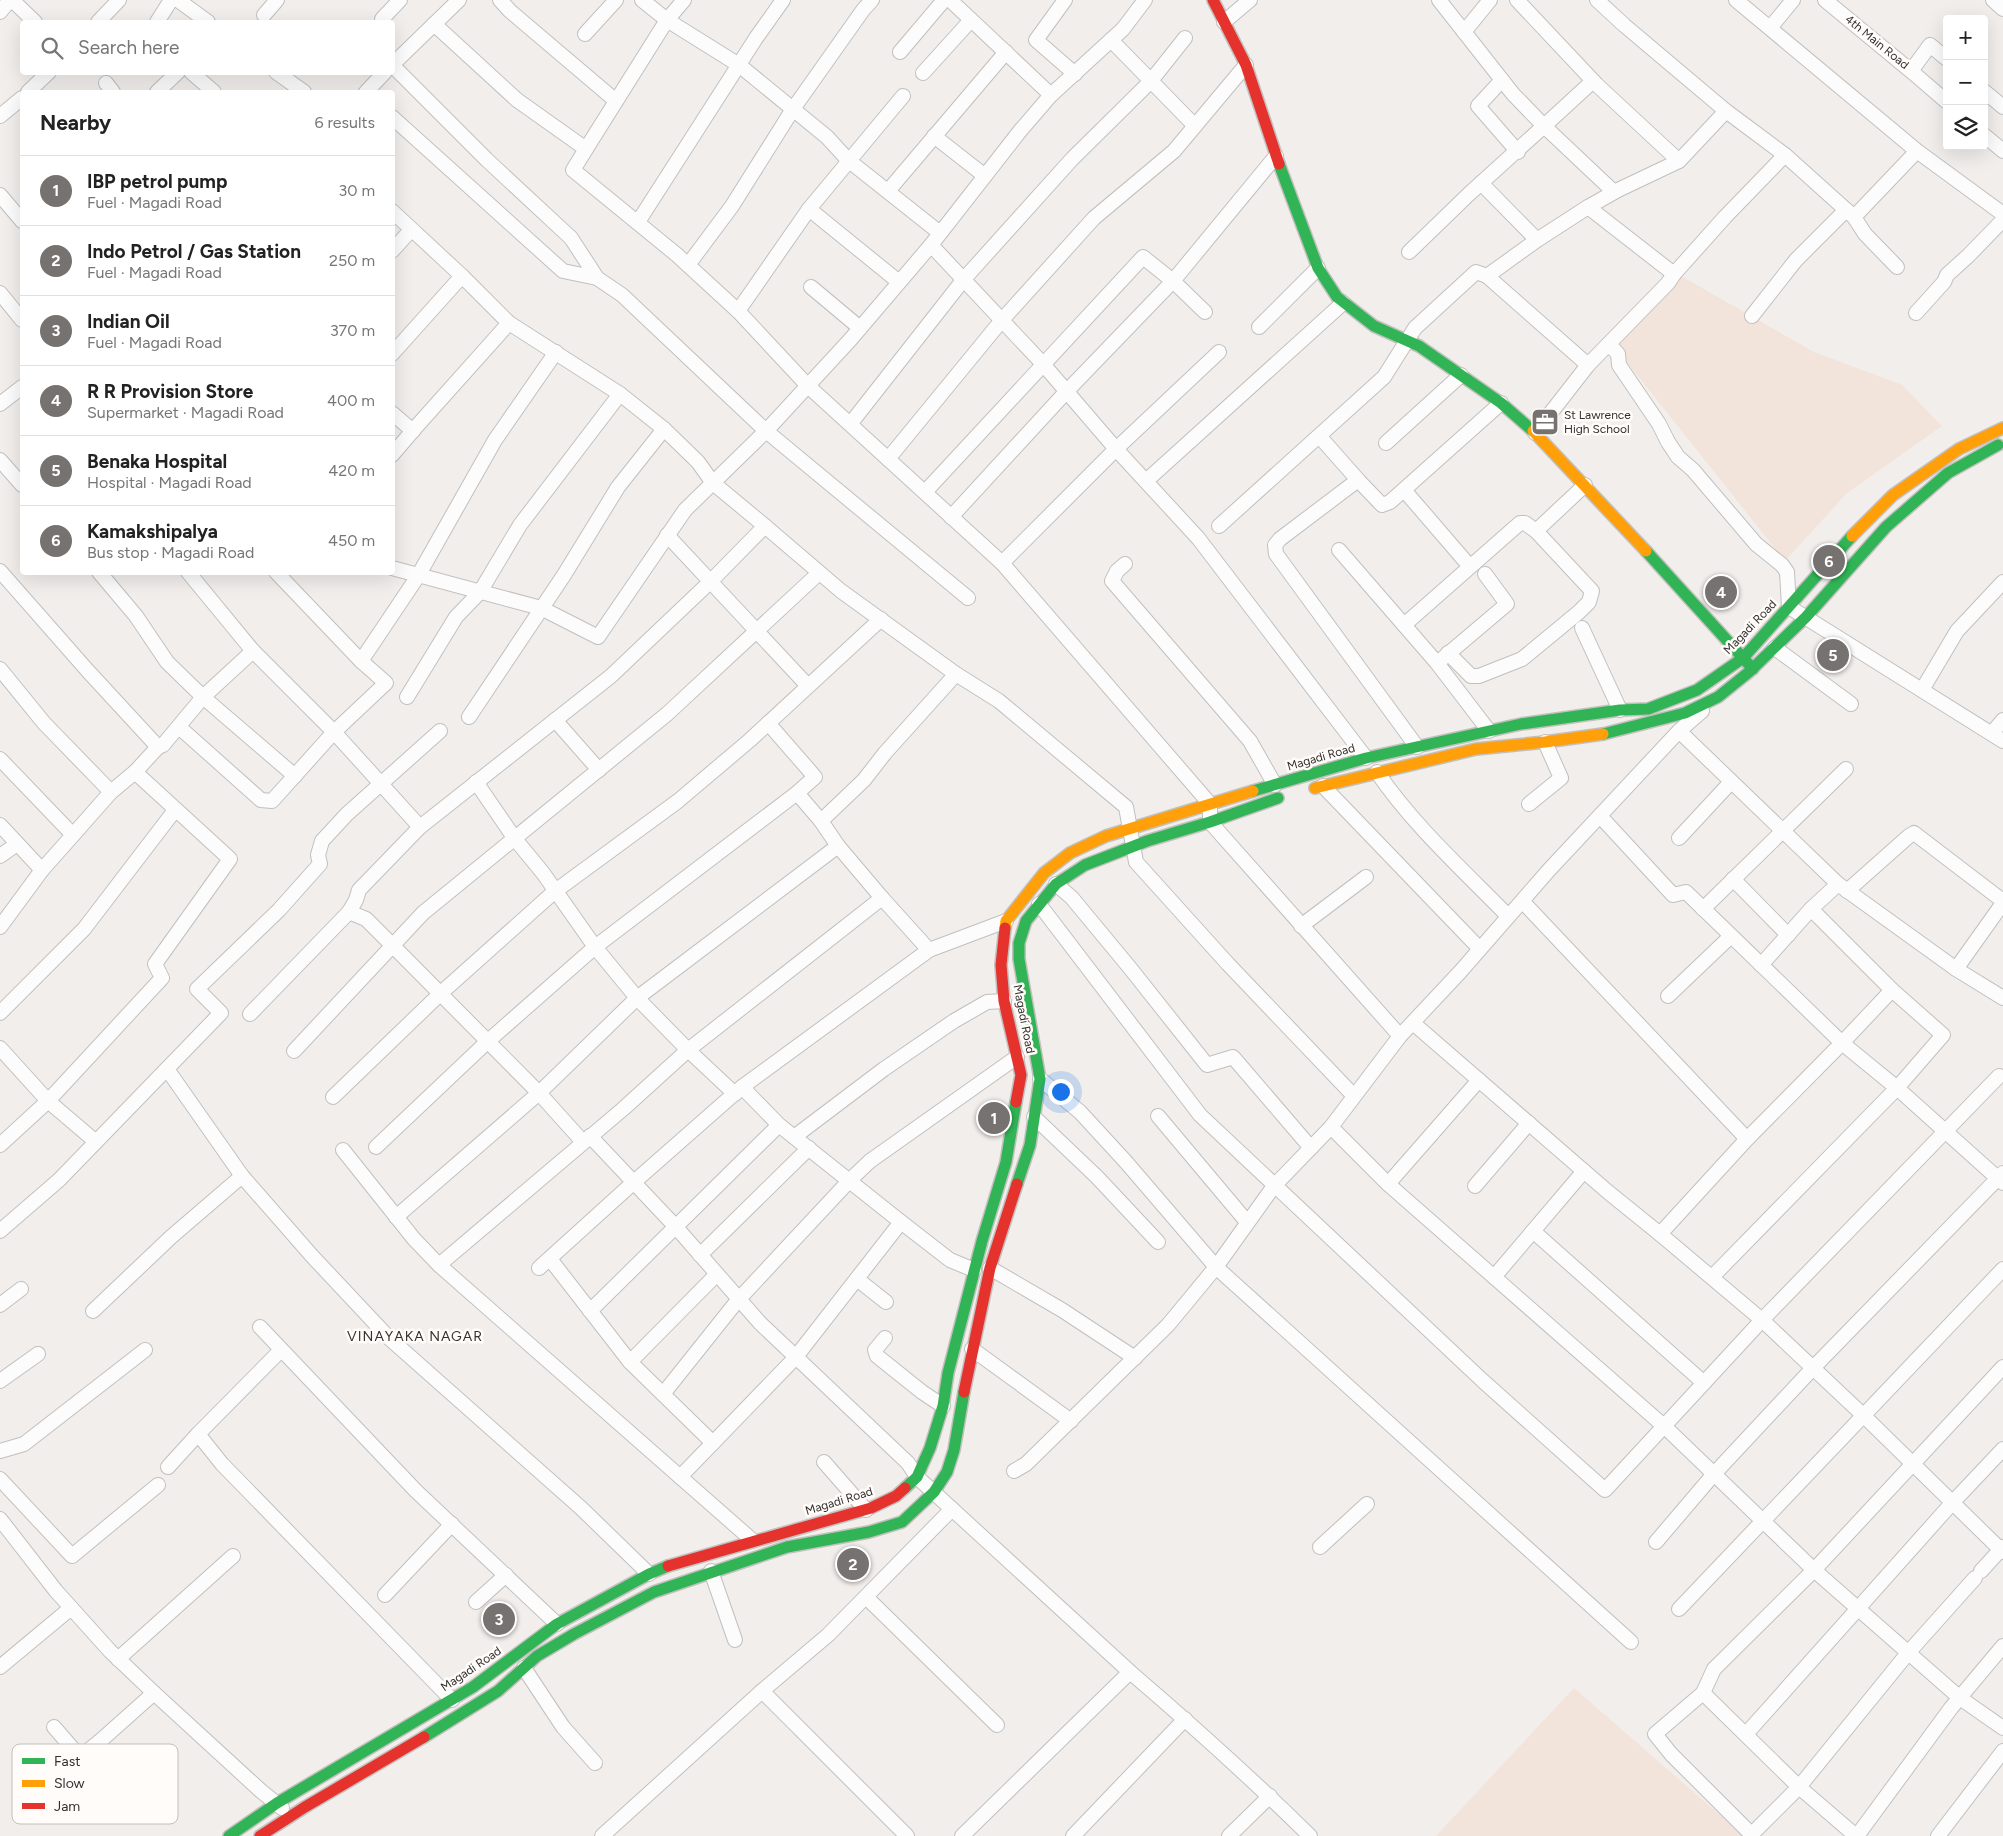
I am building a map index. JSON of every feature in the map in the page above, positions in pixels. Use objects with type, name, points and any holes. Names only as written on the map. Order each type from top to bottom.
[{"type":"main road","points":[[1213,0],[1246,65],[1276,156],[1318,268],[1337,297],[1374,326],[1419,346],[1501,403],[1535,433],[1664,569],[1753,669]]},
{"type":"main road","name":"Magadi Road","points":[[229,1836],[277,1803],[476,1685],[557,1624],[602,1598],[649,1574],[679,1562],[752,1540],[866,1510],[896,1496],[917,1477],[930,1448],[943,1406],[948,1373],[974,1270],[1006,1162],[1022,1075],[1004,1000],[1001,965],[1006,921],[1044,873],[1063,858],[1086,844],[1131,828],[1366,758],[1521,724],[1620,710],[1648,709],[1697,690],[1743,658],[1862,525],[1893,495],[1959,449],[2003,428]]},
{"type":"main road","points":[[1307,790],[1476,749],[1545,742],[1613,732],[1685,713],[1718,697],[1753,669],[1806,617],[1886,527],[1948,472],[2003,442]]},
{"type":"main road","name":"Magadi Road","points":[[260,1836],[433,1732],[498,1690],[537,1656],[574,1634],[654,1592],[711,1571],[787,1547],[869,1532],[902,1522],[934,1492],[947,1472],[954,1450],[972,1349],[990,1268],[1030,1145],[1040,1079],[1022,981],[1019,943],[1026,921],[1056,884],[1085,865],[1134,846],[1291,794]]},
{"type":"street","points":[[0,12],[11,0],[33,20]]},
{"type":"street","points":[[159,20],[171,0]]},
{"type":"street","points":[[178,0],[205,20]]},
{"type":"street","points":[[264,15],[277,0]]},
{"type":"street","points":[[382,19],[400,0]]},
{"type":"street","points":[[500,0],[510,11],[616,101]]},
{"type":"street","points":[[585,34],[616,0]]},
{"type":"street","points":[[642,0],[667,20],[739,65],[827,138],[848,160],[940,234]]},
{"type":"street","points":[[684,0],[667,20],[573,170],[638,222],[738,310],[808,386],[1002,562],[1210,804],[1210,822],[1400,1036]]},
{"type":"street","points":[[638,222],[783,0]]},
{"type":"street","points":[[688,265],[732,206],[793,109],[872,0]]},
{"type":"street","points":[[900,52],[944,0]]},
{"type":"street","points":[[950,0],[1051,95]]},
{"type":"street","points":[[1065,0],[1036,40],[1075,74]]},
{"type":"street","points":[[395,569],[541,608],[598,637],[685,510],[766,431],[808,386],[931,245],[1051,95],[1123,29],[1145,0]]},
{"type":"street","points":[[1224,22],[1250,0]]},
{"type":"street","points":[[1439,0],[1502,80],[1544,126],[1614,192]]},
{"type":"street","points":[[1464,32],[1490,0]]},
{"type":"street","points":[[1517,0],[1593,81],[1679,160]]},
{"type":"street","points":[[1597,0],[1726,111],[1785,155],[1850,214],[1865,234],[1897,267]]},
{"type":"street","points":[[1736,0],[1918,151],[2003,214]]},
{"type":"street","points":[[1770,28],[1793,0]]},
{"type":"street","name":"4th Main Road","points":[[1825,0],[1911,71],[1930,46],[1943,57]]},
{"type":"street","points":[[1993,0],[2003,9]]},
{"type":"street","points":[[100,20],[113,2]]},
{"type":"street","points":[[395,62],[434,24],[449,3]]},
{"type":"street","points":[[923,72],[971,20]]},
{"type":"street","points":[[434,24],[517,100],[586,149]]},
{"type":"street","points":[[851,423],[964,279],[1072,159],[1150,82],[1185,38]]},
{"type":"street","points":[[1111,40],[1195,126]]},
{"type":"street","points":[[888,192],[1006,52]]},
{"type":"street","points":[[888,459],[1002,320],[1094,218],[1174,152],[1246,65]]},
{"type":"street","points":[[395,68],[487,160],[571,238],[597,278]]},
{"type":"street","points":[[1911,71],[1943,99]]},
{"type":"street","points":[[30,90],[46,75]]},
{"type":"street","points":[[159,90],[175,75]]},
{"type":"street","points":[[194,75],[212,90]]},
{"type":"street","points":[[280,75],[301,90]]},
{"type":"street","points":[[368,90],[382,75]]},
{"type":"street","points":[[1502,80],[1478,106],[1518,152]]},
{"type":"street","points":[[1408,252],[1593,81]]},
{"type":"street","points":[[1988,94],[2003,107]]},
{"type":"street","points":[[738,310],[809,209],[903,96]]},
{"type":"street","points":[[0,116],[20,100]]},
{"type":"street","points":[[1488,276],[1537,240],[1588,207],[1679,160],[1726,111]]},
{"type":"street","points":[[395,120],[563,271],[597,278],[622,295],[766,431],[968,598]]},
{"type":"street","points":[[934,136],[985,176]]},
{"type":"street","points":[[1988,138],[2003,151]]},
{"type":"street","points":[[1752,316],[1796,260],[1850,214],[1918,151]]},
{"type":"street","points":[[1535,433],[1588,365],[1668,283],[1725,217],[1785,155]]},
{"type":"street","points":[[951,516],[1066,392],[1174,281],[1276,156]]},
{"type":"street","points":[[1481,183],[1537,240]]},
{"type":"street","points":[[0,195],[20,219]]},
{"type":"street","points":[[1588,207],[1674,274]]},
{"type":"street","points":[[809,209],[899,282]]},
{"type":"street","points":[[395,214],[462,276],[509,324],[620,394],[664,429],[698,462],[713,482],[841,591],[956,674],[999,702],[1126,807],[1136,862],[1228,964],[1354,1096]]},
{"type":"street","points":[[1916,313],[1944,282],[1947,275],[2003,220]]},
{"type":"street","points":[[395,248],[411,230]]},
{"type":"street","points":[[931,245],[1043,364],[1116,449],[1198,538],[1366,758]]},
{"type":"street","points":[[925,492],[1143,257],[1174,281],[1205,312]]},
{"type":"street","points":[[1259,327],[1318,268]]},
{"type":"street","points":[[1219,526],[1320,437],[1384,377],[1408,342],[1415,328],[1476,272],[1488,276],[1588,365]]},
{"type":"street","points":[[395,351],[462,276]]},
{"type":"street","points":[[811,287],[860,328]]},
{"type":"street","points":[[0,293],[20,318]]},
{"type":"street","points":[[1146,482],[1343,302]]},
{"type":"street","points":[[395,451],[509,324]]},
{"type":"street","points":[[1609,344],[1618,354],[1619,365],[1660,424],[1678,458],[1693,470],[1756,544],[1782,565],[1787,572],[1789,607],[1997,737],[2003,720]]},
{"type":"street","points":[[361,661],[418,576],[494,440],[556,352]]},
{"type":"street","points":[[1002,562],[1116,449],[1219,352]]},
{"type":"street","points":[[1386,442],[1461,375]]},
{"type":"street","points":[[1,401],[20,389]]},
{"type":"street","points":[[407,697],[456,617],[480,592],[520,525],[620,394]]},
{"type":"street","points":[[1320,437],[1382,505],[1390,502],[1501,403]]},
{"type":"street","points":[[395,416],[412,431]]},
{"type":"street","points":[[469,717],[564,575],[618,487],[664,429]]},
{"type":"street","points":[[0,460],[20,483]]},
{"type":"street","points":[[1358,480],[1280,539],[1275,545],[1276,554],[1417,747]]},
{"type":"street","points":[[1536,531],[1585,485]]},
{"type":"street","points":[[1404,490],[1466,562]]},
{"type":"street","points":[[1404,624],[1520,523],[1525,523],[1536,531],[1592,591],[1589,602],[1522,659],[1479,676],[1471,676],[1448,653]]},
{"type":"street","points":[[250,1014],[349,912],[363,885],[420,827],[612,676],[711,582],[765,526]]},
{"type":"street","points":[[667,536],[808,686]]},
{"type":"street","points":[[1340,550],[1437,663],[1489,731]]},
{"type":"street","points":[[1125,564],[1117,570],[1112,582],[1250,741],[1274,785]]},
{"type":"street","points":[[0,571],[158,747]]},
{"type":"street","points":[[294,1051],[423,913],[667,714],[819,573]]},
{"type":"street","points":[[1437,663],[1507,604],[1485,574]]},
{"type":"street","points":[[102,575],[136,616],[167,662],[203,697],[295,776]]},
{"type":"street","points":[[190,575],[253,651],[334,732],[420,827]]},
{"type":"street","points":[[179,727],[261,800],[272,800],[334,732],[386,683],[361,661],[279,575]]},
{"type":"street","points":[[1922,690],[1957,632],[2003,582]]},
{"type":"street","points":[[333,1097],[441,993],[554,892],[678,801],[768,723],[881,619]]},
{"type":"street","points":[[1582,628],[1620,710]]},
{"type":"street","points":[[1775,648],[1851,704]]},
{"type":"street","points":[[0,928],[42,870],[111,792],[135,772],[158,747],[163,745],[203,697],[253,651]]},
{"type":"street","points":[[0,669],[44,723],[111,792]]},
{"type":"street","points":[[821,821],[864,780],[885,753],[956,674]]},
{"type":"street","points":[[1014,1471],[1026,1464],[1168,1324],[1216,1267],[1274,1186],[1331,1127],[1400,1036],[1600,816],[1680,731],[1718,697]]},
{"type":"street","points":[[554,720],[599,770]]},
{"type":"street","points":[[376,1147],[488,1042],[595,947],[816,777],[768,723]]},
{"type":"street","points":[[0,1231],[59,1180],[167,1069],[192,1040],[221,1013],[197,989],[320,864],[318,855],[322,841],[347,814],[440,731]]},
{"type":"street","points":[[1680,731],[1782,832],[1843,888],[1956,969],[2003,998]]},
{"type":"street","points":[[1529,804],[1561,778],[1545,742]]},
{"type":"street","points":[[0,759],[73,836]]},
{"type":"street","points":[[1703,909],[1846,769]]},
{"type":"street","points":[[0,1145],[48,1101],[162,978],[155,964],[230,859],[135,772]]},
{"type":"street","points":[[1377,772],[1424,829],[1508,916]]},
{"type":"street","points":[[476,782],[515,839],[595,947],[637,998],[688,1050],[779,1125],[950,1260],[974,1270]]},
{"type":"street","points":[[1679,838],[1731,782]]},
{"type":"street","points":[[1323,786],[1479,948]]},
{"type":"street","points":[[797,793],[821,821],[838,846],[929,950]]},
{"type":"street","points":[[0,1013],[84,929],[176,810]]},
{"type":"street","points":[[1600,816],[1673,895],[1686,892],[1842,1043],[2001,1178],[1813,1368],[1713,1475],[1656,1542]]},
{"type":"street","points":[[0,825],[42,870]]},
{"type":"street","points":[[1761,965],[1810,909],[1843,888],[1914,833],[2003,902],[1956,969]]},
{"type":"street","points":[[0,856],[17,844]]},
{"type":"street","points":[[396,1217],[539,1093],[637,998],[838,846]]},
{"type":"street","points":[[1301,926],[1366,877]]},
{"type":"street","points":[[1733,879],[1788,934]]},
{"type":"street","points":[[1056,884],[1072,898],[1090,919],[1207,1065],[1233,1057],[1311,1148]]},
{"type":"street","points":[[440,1265],[586,1139],[623,1110],[688,1050],[882,898]]},
{"type":"street","points":[[1523,902],[1747,1140]]},
{"type":"street","points":[[1039,904],[1200,1115],[1483,1381],[1605,1490],[1762,1320],[1999,1076]]},
{"type":"street","points":[[1712,1277],[1897,1088],[1943,1035],[1892,990],[1810,909]]},
{"type":"street","points":[[349,912],[366,919],[539,1093],[634,1182],[675,1226],[738,1300],[795,1358],[908,1463],[917,1477],[1130,1672],[1270,1796],[1310,1836]]},
{"type":"street","points":[[713,1443],[630,1362],[590,1311],[545,1264],[634,1182],[739,1091],[929,950],[1006,921]]},
{"type":"street","points":[[1668,996],[1731,936]]},
{"type":"street","points":[[1660,1234],[1747,1140],[1892,990]]},
{"type":"street","points":[[794,1137],[884,1069],[954,1021],[987,1002],[1004,1000]]},
{"type":"street","points":[[1413,1023],[1584,1171],[1762,1320],[1864,1416],[1913,1464],[2002,1550],[1908,1653],[1799,1786],[1751,1835],[1670,1754],[1655,1734],[1703,1693],[1714,1669],[1814,1570],[1913,1464],[2003,1367]]},
{"type":"street","points":[[0,1048],[48,1101],[95,1141]]},
{"type":"street","points":[[663,1394],[738,1300],[850,1180],[870,1161],[1017,1057]]},
{"type":"street","points":[[167,1069],[242,1176],[312,1256],[389,1338],[581,1508],[649,1574]]},
{"type":"street","points":[[1040,1079],[1080,1112],[1126,1162],[1216,1267],[1630,1642]]},
{"type":"street","points":[[1388,1184],[1479,1080]]},
{"type":"street","points":[[1158,1116],[1247,1222]]},
{"type":"street","points":[[1034,1118],[1097,1178],[1158,1242]]},
{"type":"street","points":[[1475,1186],[1529,1123]]},
{"type":"street","points":[[590,1311],[779,1125]]},
{"type":"street","points":[[1331,1127],[1388,1184],[1665,1427],[1814,1570],[1960,1698],[2003,1728]]},
{"type":"street","points":[[700,1255],[810,1148]]},
{"type":"street","points":[[343,1150],[414,1239],[440,1265],[752,1540]]},
{"type":"street","points":[[1494,1277],[1584,1171]]},
{"type":"street","points":[[93,1311],[171,1238],[242,1176]]},
{"type":"street","points":[[680,1477],[795,1358],[901,1222]]},
{"type":"street","points":[[1533,1231],[1704,1383]]},
{"type":"street","points":[[990,1268],[1062,1310],[1135,1358]]},
{"type":"street","points":[[1679,1609],[2003,1269]]},
{"type":"street","points":[[630,1362],[716,1275]]},
{"type":"street","points":[[857,1279],[886,1302]]},
{"type":"street","points":[[0,1305],[21,1289]]},
{"type":"street","points":[[260,1327],[416,1490],[557,1624]]},
{"type":"street","points":[[885,1338],[875,1350],[877,1356],[922,1392],[943,1406]]},
{"type":"street","points":[[972,1349],[1071,1421]]},
{"type":"street","points":[[0,1450],[24,1444],[145,1350]]},
{"type":"street","points":[[168,1467],[281,1350]]},
{"type":"street","points":[[0,1381],[38,1354]]},
{"type":"street","points":[[198,1434],[222,1464],[452,1700]]},
{"type":"street","points":[[1746,1734],[1953,1502],[2003,1449]]},
{"type":"street","points":[[824,1462],[866,1510]]},
{"type":"street","points":[[0,1479],[72,1556],[158,1485]]},
{"type":"street","points":[[1320,1547],[1367,1504]]},
{"type":"street","points":[[602,1836],[762,1691],[828,1635],[952,1509]]},
{"type":"street","points":[[0,1519],[56,1591],[118,1659],[261,1791],[291,1816]]},
{"type":"street","points":[[385,1595],[452,1524]]},
{"type":"street","points":[[118,1659],[233,1556]]},
{"type":"street","points":[[711,1571],[735,1640]]},
{"type":"street","points":[[476,1602],[506,1576]]},
{"type":"street","points":[[866,1597],[997,1724]]},
{"type":"street","points":[[0,1667],[71,1608]]},
{"type":"street","points":[[1703,1693],[1799,1786],[1857,1836],[1951,1708],[2003,1646]]},
{"type":"street","points":[[524,1668],[562,1727],[595,1763]]},
{"type":"street","points":[[962,1836],[1130,1672]]},
{"type":"street","points":[[762,1691],[907,1836]]},
{"type":"street","points":[[97,1744],[154,1693]]},
{"type":"street","points":[[1073,1836],[1185,1719]]},
{"type":"street","points":[[54,1727],[69,1744]]},
{"type":"street","points":[[1938,1836],[2003,1751]]},
{"type":"street","points":[[1229,1836],[1270,1796]]},
{"type":"shaded area","points":[[1681,276],[1814,352],[1902,385],[1942,426],[1847,493],[1785,561],[1615,347]]},
{"type":"shaded area","points":[[1574,1688],[1744,1836],[1436,1836]]},
{"type":"traffic: fast","points":[[1279,164],[1318,268],[1337,297],[1374,326],[1419,346],[1501,403],[1533,431]]},
{"type":"traffic: fast","points":[[1603,734],[1685,713],[1718,697],[1749,672],[1806,617],[1886,527],[1948,473],[1998,445]]},
{"type":"traffic: fast","points":[[1253,791],[1366,758],[1521,724],[1620,710],[1648,709],[1697,690],[1743,658],[1852,536]]},
{"type":"traffic: fast","points":[[1646,551],[1753,669]]},
{"type":"traffic: fast","points":[[1017,1184],[1030,1145],[1040,1079],[1019,959],[1019,943],[1026,921],[1056,884],[1085,865],[1147,841],[1210,822],[1278,798]]},
{"type":"traffic: fast","points":[[905,1488],[917,1477],[930,1448],[943,1406],[948,1373],[982,1241],[1006,1162],[1016,1102]]},
{"type":"traffic: fast","points":[[424,1737],[498,1691],[537,1656],[574,1634],[654,1592],[787,1547],[869,1532],[902,1522],[934,1492],[947,1472],[954,1450],[964,1392]]},
{"type":"traffic: fast","points":[[229,1836],[277,1803],[473,1687],[557,1624],[649,1574],[668,1566]]},
{"type":"traffic: slow","points":[[1852,536],[1893,495],[1959,449],[2003,428]]},
{"type":"traffic: slow","points":[[1533,431],[1646,551]]},
{"type":"traffic: slow","points":[[1315,788],[1476,749],[1603,734]]},
{"type":"traffic: slow","points":[[1005,928],[1006,921],[1044,873],[1070,853],[1106,836],[1253,791]]},
{"type":"traffic: jam","points":[[1213,0],[1246,65],[1279,164]]},
{"type":"traffic: jam","points":[[1005,928],[1001,965],[1004,1001],[1021,1075],[1016,1102]]},
{"type":"traffic: jam","points":[[964,1392],[990,1268],[1017,1184]]},
{"type":"traffic: jam","points":[[668,1566],[871,1508],[896,1496],[905,1488]]},
{"type":"traffic: jam","points":[[260,1836],[305,1807],[424,1737]]},
{"type":"place","name":"St Lawrence High School","points":[[1545,422]]},
{"type":"place","name":"Kamakshipalya","points":[[1829,561]]},
{"type":"place","name":"R R Provision Store","points":[[1721,592]]},
{"type":"place","name":"Benaka Hospital","points":[[1833,655]]},
{"type":"place","name":"IBP petrol pump","points":[[994,1118]]},
{"type":"place","name":"Indo Petrol / Gas Station","points":[[853,1564]]},
{"type":"place","name":"Indian Oil","points":[[499,1619]]},
{"type":"district","name":"VINAYAKA NAGAR","points":[[415,1336]]}]
